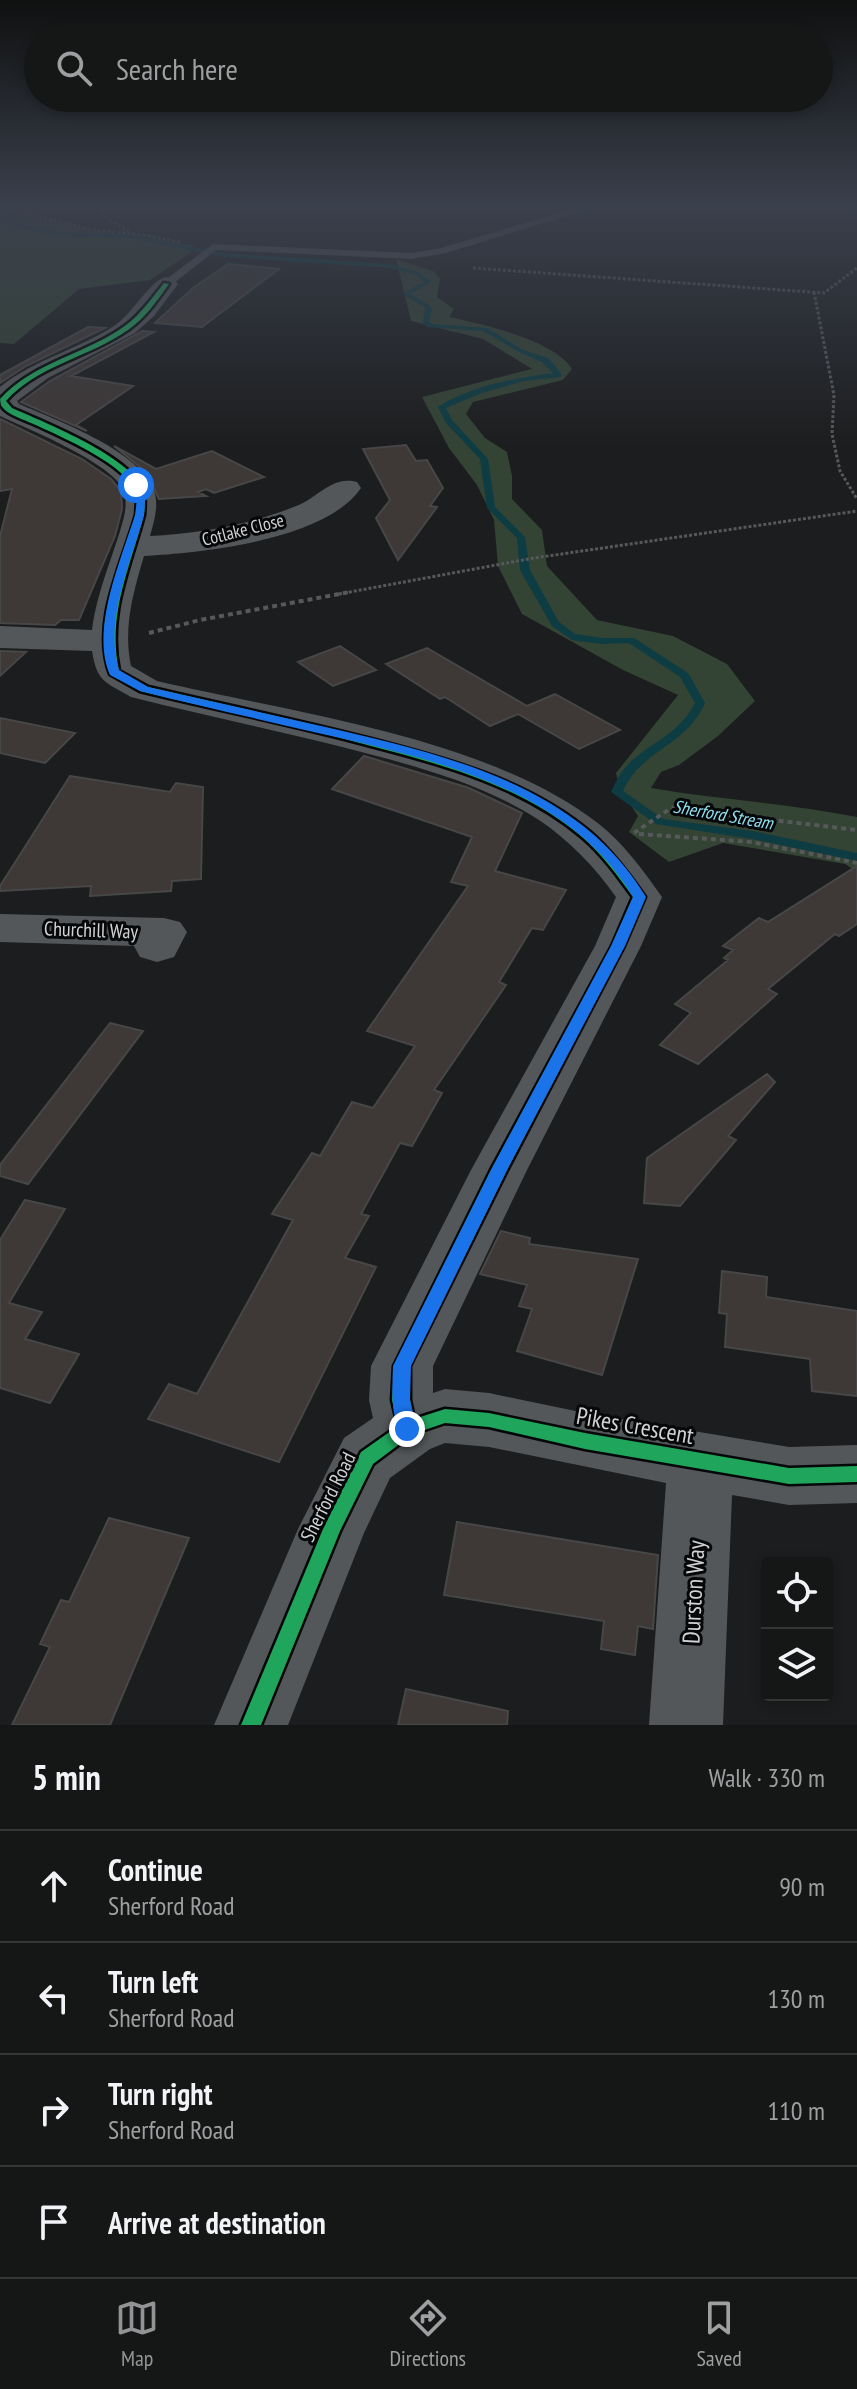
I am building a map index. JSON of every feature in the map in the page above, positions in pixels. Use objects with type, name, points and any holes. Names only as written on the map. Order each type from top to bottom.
[{"type":"street","points":[[165,286],[143,316],[121,333],[19,385],[1,401],[9,410],[83,446],[117,468],[136,485],[141,500],[132,547],[110,611],[114,672],[144,689],[365,740],[495,778],[548,808],[594,842],[625,872],[639,897],[618,946],[499,1170],[402,1366],[401,1400],[407,1429]]},
{"type":"street","name":"Cotlake Close","points":[[132,547],[201,541],[263,527],[317,509],[346,488]]},
{"type":"street","points":[[0,637],[110,640]]},
{"type":"street","name":"Churchill Way","points":[[0,928],[164,932],[157,947]]},
{"type":"street","name":"Pikes Crescent","points":[[407,1429],[445,1416],[489,1420],[585,1441],[789,1476],[857,1474]]},
{"type":"street","name":"Sherford Road","points":[[251,1725],[332,1529],[367,1458],[407,1429]]},
{"type":"street","name":"Durston Way","points":[[686,1725],[701,1459]]},
{"type":"path","points":[[723,286],[824,293],[839,286]]},
{"type":"path","points":[[814,292],[834,395],[832,434],[840,471],[857,499]]},
{"type":"path","points":[[110,640],[534,558],[857,511]]},
{"type":"path","points":[[645,824],[671,808],[857,830]]},
{"type":"path","points":[[634,834],[752,842],[857,863]]},
{"type":"green space","points":[[0,286],[107,286],[79,289],[14,344],[0,343]]},
{"type":"green space","points":[[402,286],[439,286],[437,297],[454,309],[449,317],[516,335],[563,359],[572,369],[563,380],[473,402],[466,414],[485,438],[507,452],[512,476],[512,499],[542,530],[547,566],[597,620],[673,636],[727,664],[755,701],[718,736],[679,765],[661,772],[651,788],[857,817],[857,872],[845,864],[723,843],[669,862],[629,832],[638,816],[620,789],[616,773],[678,695],[623,670],[522,614],[498,566],[494,520],[477,485],[449,448],[422,397],[532,369],[483,339],[411,321]]},
{"type":"building","points":[[257,286],[202,327],[155,323],[193,288]]},
{"type":"building","points":[[88,327],[105,328],[26,366],[0,383],[0,375]]},
{"type":"building","points":[[142,331],[154,332],[71,376],[133,386],[76,425],[87,431],[21,402],[50,381]]},
{"type":"building","points":[[0,419],[82,459],[111,479],[121,491],[122,509],[115,536],[79,620],[61,620],[55,625],[0,623],[0,536],[12,489],[0,491]]},
{"type":"building","points":[[406,445],[416,461],[427,460],[443,488],[430,506],[437,507],[398,560],[376,518],[390,500],[363,449]]},
{"type":"building","points":[[114,446],[156,469],[212,451],[264,477],[214,493],[206,489],[198,492],[206,496],[159,499],[146,472]]},
{"type":"building","points":[[340,646],[376,670],[333,686],[298,662]]},
{"type":"building","points":[[427,648],[527,706],[555,694],[620,730],[579,749],[518,714],[490,726],[445,697],[440,699],[386,664]]},
{"type":"building","points":[[0,651],[26,652],[0,676]]},
{"type":"building","points":[[0,718],[75,733],[45,763],[0,753]]},
{"type":"building","points":[[364,756],[469,788],[522,813],[495,871],[566,890],[543,930],[532,928],[499,982],[506,985],[434,1090],[442,1093],[412,1146],[400,1143],[361,1214],[369,1216],[345,1258],[376,1267],[279,1462],[148,1419],[169,1384],[197,1394],[293,1220],[272,1214],[312,1153],[320,1156],[352,1102],[373,1108],[415,1046],[367,1031],[468,886],[451,882],[472,837],[332,789]]},
{"type":"building","points":[[70,776],[170,792],[176,783],[203,787],[201,879],[172,881],[171,891],[90,896],[91,886],[0,891],[0,886]]},
{"type":"building","points":[[857,866],[857,924],[839,936],[835,934],[768,989],[777,994],[698,1064],[660,1045],[691,1013],[675,1004],[728,960],[724,958],[733,950],[723,946],[759,918],[768,922]]},
{"type":"building","points":[[110,1023],[143,1031],[28,1184],[0,1176],[0,1165]]},
{"type":"building","points":[[767,1074],[775,1082],[728,1136],[736,1140],[680,1206],[644,1203],[647,1158]]},
{"type":"building","points":[[25,1200],[65,1209],[9,1303],[42,1312],[25,1339],[79,1354],[50,1403],[0,1388],[0,1240]]},
{"type":"building","points":[[501,1231],[530,1238],[529,1244],[638,1259],[602,1375],[517,1351],[532,1309],[519,1306],[527,1285],[480,1274]]},
{"type":"building","points":[[722,1271],[767,1277],[766,1297],[857,1311],[857,1396],[812,1391],[810,1359],[725,1347],[727,1314],[719,1313]]},
{"type":"building","points":[[109,1518],[189,1538],[110,1725],[12,1725],[50,1647],[40,1644],[61,1600],[69,1602]]},
{"type":"building","points":[[457,1522],[658,1555],[653,1629],[638,1626],[635,1655],[601,1649],[604,1621],[444,1595]]},
{"type":"building","points":[[406,1689],[508,1711],[507,1725],[398,1725]]},
{"type":"waterway","name":"Sherford Stream","points":[[421,286],[405,294],[427,306],[426,323],[430,326],[485,329],[521,351],[545,360],[558,375],[524,379],[479,391],[442,407],[449,421],[484,459],[491,508],[521,537],[525,570],[555,624],[572,637],[602,641],[631,640],[684,675],[700,703],[679,733],[630,769],[617,792],[660,822],[752,835],[857,857]]},
{"type":"cycle path","points":[[165,286],[145,311],[126,328],[23,382],[2,401],[9,410],[77,442],[112,463],[138,488],[140,515],[116,593],[109,632],[114,672],[144,689],[363,740],[481,775],[553,811],[586,834],[615,863],[639,897],[618,946],[499,1170],[402,1366],[401,1400],[407,1429]]},
{"type":"cycle path","points":[[251,1725],[332,1529],[367,1458],[407,1429],[445,1416],[489,1420],[585,1441],[789,1476],[857,1474]]},
{"type":"route","points":[[136,485],[141,500],[140,515],[110,611],[110,660],[114,672],[126,682],[188,700],[274,718],[440,760],[495,778],[548,808],[594,842],[625,872],[639,897],[618,946],[499,1170],[402,1366],[401,1400],[407,1429]]}]
